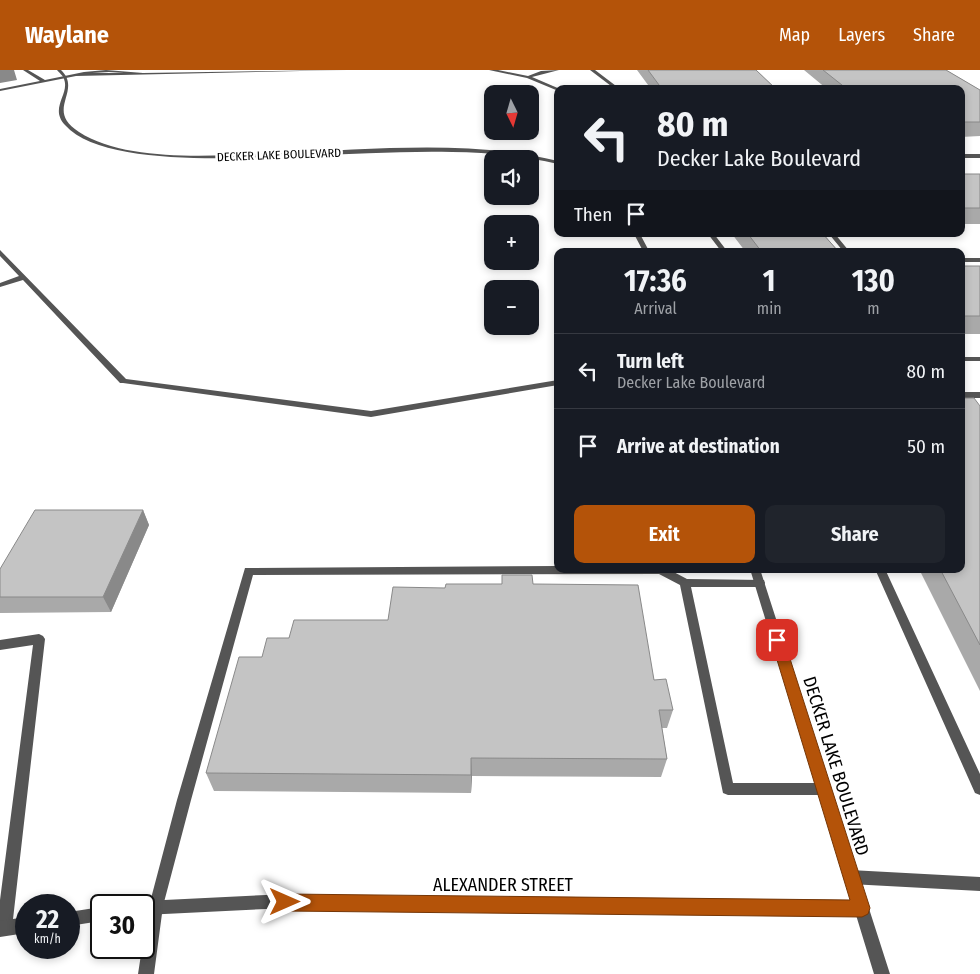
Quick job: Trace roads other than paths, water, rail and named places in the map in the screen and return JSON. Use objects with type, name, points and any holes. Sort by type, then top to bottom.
[{"type":"street","points":[[24,70],[44,81]]},
{"type":"street","points":[[59,70],[66,77]]},
{"type":"street","points":[[0,90],[84,72],[109,70],[133,71],[144,74],[345,70]]},
{"type":"street","points":[[491,70],[528,77],[554,87]]},
{"type":"street","points":[[528,77],[540,71],[557,70]]},
{"type":"street","points":[[592,70],[613,85]]},
{"type":"street","name":"DECKER LAKE BOULEVARD","points":[[66,77],[68,85],[59,109],[61,117],[67,126],[88,138],[128,150],[170,155],[213,157],[483,150],[524,155],[554,163]]},
{"type":"street","points":[[965,156],[980,156]]},
{"type":"street","points":[[713,237],[722,248]]},
{"type":"street","points":[[834,237],[844,248]]},
{"type":"street","points":[[0,252],[123,382],[371,414],[554,383]]},
{"type":"street","points":[[965,260],[980,260]]},
{"type":"street","points":[[0,284],[24,277]]},
{"type":"street","points":[[965,358],[980,359]]},
{"type":"street","points":[[965,395],[980,395]]},
{"type":"street","points":[[154,894],[184,800],[249,571],[554,570]]},
{"type":"street","points":[[667,573],[685,583],[760,583]]},
{"type":"street","name":"DECKER LAKE BOULEVARD","points":[[757,573],[882,974]]},
{"type":"street","points":[[882,573],[980,789]]},
{"type":"street","points":[[685,583],[728,789],[824,789]]},
{"type":"street","points":[[0,645],[39,639],[2,928],[15,926]]},
{"type":"street","points":[[850,876],[980,884]]},
{"type":"street","name":"ALEXANDER STREET","points":[[155,907],[266,902],[862,908]]},
{"type":"street","points":[[146,974],[147,959]]}]
